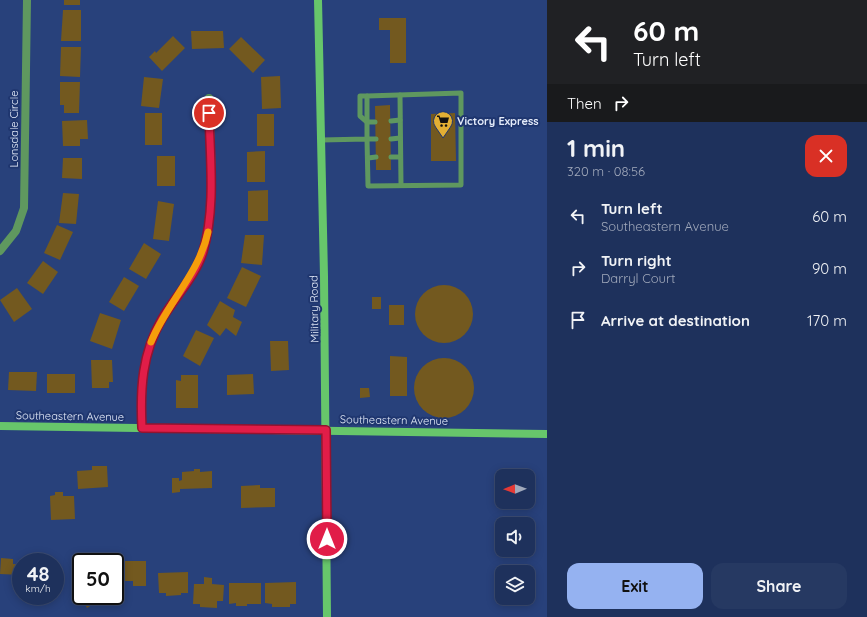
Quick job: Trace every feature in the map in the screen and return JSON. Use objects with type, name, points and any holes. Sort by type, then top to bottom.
[{"type":"main road","name":"Military Road","points":[[318,0],[326,430],[327,617]]},
{"type":"main road","name":"Southeastern Avenue","points":[[0,426],[547,434]]},
{"type":"street","name":"Lonsdale Circle","points":[[0,251],[16,231],[24,208],[27,0]]},
{"type":"street","points":[[142,428],[141,387],[144,364],[148,349],[162,320],[194,271],[202,253],[207,234],[211,214],[209,98]]},
{"type":"lane","points":[[461,93],[461,185],[368,186],[367,96],[400,95],[461,93]]},
{"type":"lane","points":[[400,95],[401,186]]},
{"type":"lane","points":[[390,121],[400,120]]},
{"type":"lane","points":[[367,122],[375,122]]},
{"type":"lane","points":[[391,138],[400,138]]},
{"type":"lane","points":[[321,140],[376,139]]},
{"type":"lane","points":[[368,158],[376,157]]},
{"type":"lane","points":[[391,157],[400,157]]},
{"type":"building","points":[[64,0],[80,0],[80,5],[64,5]]},
{"type":"building","points":[[63,10],[81,10],[81,41],[61,41]]},
{"type":"building","points":[[379,18],[406,18],[406,63],[390,63],[390,30],[379,30]]},
{"type":"building","points":[[191,31],[223,31],[224,48],[192,49]]},
{"type":"building","points":[[173,36],[185,48],[162,71],[149,57],[155,51],[156,53]]},
{"type":"building","points":[[241,37],[265,60],[253,73],[229,49]]},
{"type":"building","points":[[61,47],[81,47],[80,77],[60,76]]},
{"type":"building","points":[[280,76],[281,108],[262,109],[261,77]]},
{"type":"building","points":[[144,77],[163,79],[159,108],[141,106]]},
{"type":"building","points":[[60,82],[80,82],[79,113],[64,113],[64,105],[60,105]]},
{"type":"building","points":[[390,105],[391,170],[376,170],[375,106]]},
{"type":"building","points":[[145,113],[162,113],[162,145],[145,145]]},
{"type":"building","name":"Victory Express","points":[[455,113],[456,161],[431,161],[431,114]]},
{"type":"building","points":[[257,114],[274,114],[274,146],[257,146]]},
{"type":"building","points":[[87,120],[88,139],[80,139],[80,146],[63,146],[62,121]]},
{"type":"building","points":[[265,151],[265,182],[247,182],[247,152]]},
{"type":"building","points":[[157,156],[175,156],[175,186],[157,186]]},
{"type":"building","points":[[63,158],[82,158],[82,179],[62,178]]},
{"type":"building","points":[[268,190],[268,221],[248,221],[248,191]]},
{"type":"building","points":[[63,193],[79,194],[76,224],[59,223]]},
{"type":"building","points":[[158,201],[174,204],[169,241],[153,239]]},
{"type":"building","points":[[57,225],[73,232],[60,260],[44,253]]},
{"type":"building","points":[[245,235],[264,235],[262,265],[241,263]]},
{"type":"building","points":[[144,243],[161,254],[146,279],[129,269]]},
{"type":"building","points":[[43,261],[58,272],[43,294],[27,283]]},
{"type":"building","points":[[242,267],[261,276],[246,307],[227,298]]},
{"type":"building","points":[[124,277],[139,286],[124,311],[109,302]]},
{"type":"building","points":[[438,285],[450,285],[465,293],[473,308],[473,320],[465,335],[450,343],[438,343],[423,335],[415,320],[415,308],[423,293]]},
{"type":"building","points":[[17,288],[32,309],[14,322],[0,300]]},
{"type":"building","points":[[372,297],[381,297],[381,309],[372,309]]},
{"type":"building","points":[[220,301],[235,310],[233,317],[242,322],[236,336],[226,328],[220,336],[207,325]]},
{"type":"building","points":[[389,305],[404,305],[404,325],[389,325]]},
{"type":"building","points":[[100,313],[121,320],[112,349],[90,341]]},
{"type":"building","points":[[196,330],[214,338],[200,366],[183,356]]},
{"type":"building","points":[[270,341],[288,341],[289,370],[271,371]]},
{"type":"building","points":[[390,356],[407,357],[407,396],[390,396]]},
{"type":"building","points":[[444,358],[461,363],[469,371],[474,388],[469,405],[461,413],[444,418],[427,413],[419,405],[414,388],[419,371],[427,363]]},
{"type":"building","points":[[91,360],[112,360],[113,382],[109,382],[109,388],[92,388]]},
{"type":"building","points":[[9,372],[37,372],[36,391],[8,390]]},
{"type":"building","points":[[47,374],[75,374],[75,393],[47,393]]},
{"type":"building","points":[[253,374],[254,394],[227,395],[227,375]]},
{"type":"building","points":[[181,375],[198,375],[198,408],[176,408],[176,380],[181,381]]},
{"type":"building","points":[[360,388],[369,388],[370,397],[360,398]]},
{"type":"building","points":[[92,466],[107,466],[108,487],[78,489],[77,471],[92,470]]},
{"type":"building","points":[[194,469],[200,469],[200,472],[212,471],[212,488],[180,489],[180,492],[172,493],[172,478],[179,478],[179,481],[182,480],[182,472],[194,471]]},
{"type":"building","points":[[260,485],[260,488],[275,488],[275,507],[241,508],[241,486]]},
{"type":"building","points":[[55,492],[63,492],[63,496],[74,496],[75,519],[51,520],[50,496],[55,495]]},
{"type":"building","points":[[1,558],[12,559],[12,575],[0,574]]},
{"type":"building","points":[[124,561],[146,561],[146,586],[133,586],[133,581],[124,581]]},
{"type":"building","points":[[188,572],[188,593],[166,596],[166,593],[159,593],[158,573]]},
{"type":"building","points":[[204,577],[212,578],[212,584],[224,585],[223,601],[217,601],[217,608],[200,607],[200,604],[193,604],[194,584],[204,584]]},
{"type":"building","points":[[296,582],[296,604],[290,604],[290,607],[272,607],[272,604],[265,603],[265,583]]},
{"type":"building","points":[[229,583],[261,583],[261,604],[236,606],[236,603],[229,604]]},
{"type":"slow traffic","points":[[151,342],[162,320],[194,271],[202,253],[208,232]]},
{"type":"place","name":"Victory Express","points":[[443,138]]},
{"type":"route","points":[[209,113],[211,214],[207,234],[202,253],[194,271],[162,320],[148,349],[144,364],[141,387],[142,428],[326,430],[327,539]]}]
